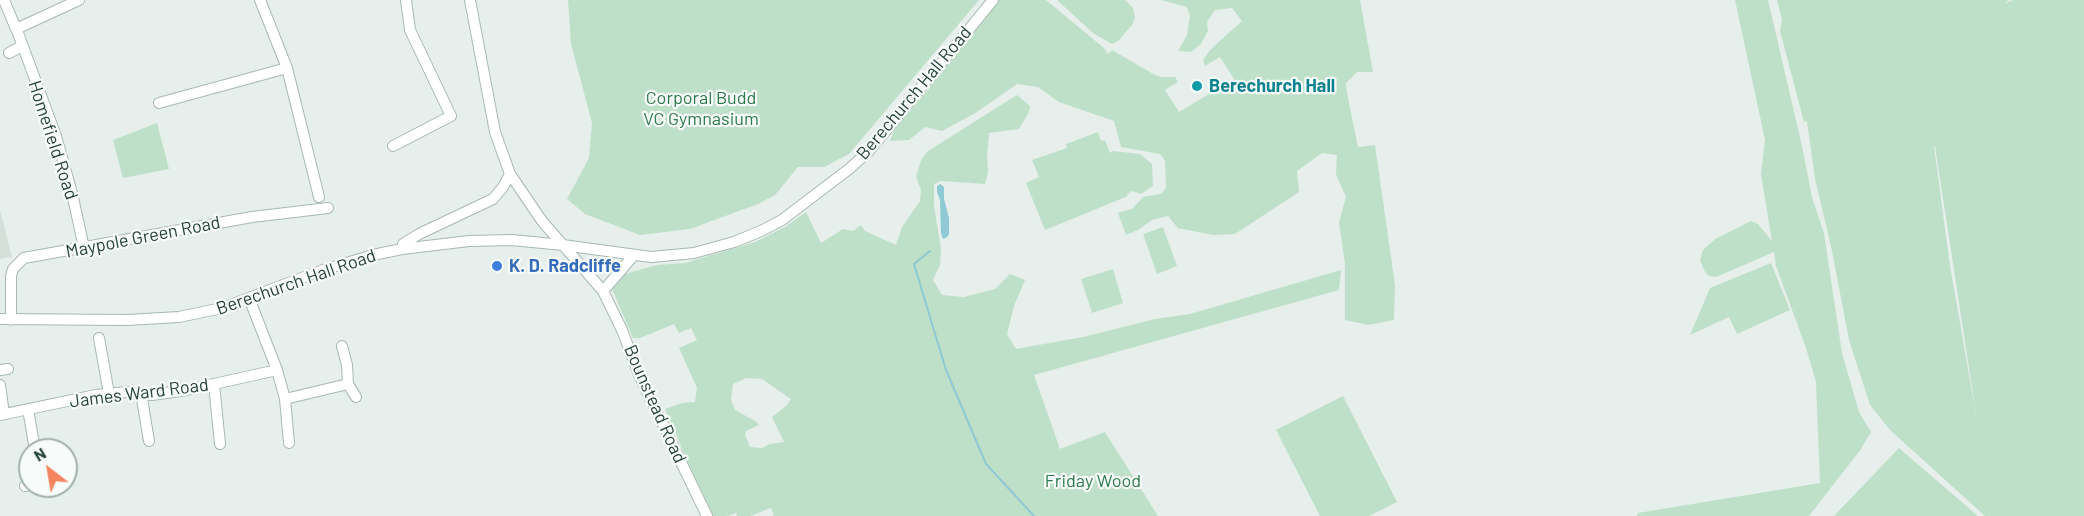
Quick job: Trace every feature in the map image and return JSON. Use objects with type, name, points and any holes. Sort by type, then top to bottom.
[{"type":"street","name":"Homefield Road","points":[[4,0],[56,136],[84,248]]},
{"type":"street","points":[[17,31],[79,0]]},
{"type":"street","points":[[260,0],[287,68],[319,197]]},
{"type":"street","points":[[393,146],[451,116],[410,30],[406,0]]},
{"type":"street","name":"Bounstead Road","points":[[470,0],[495,132],[510,174],[542,221],[603,291],[622,330],[639,375],[707,516]]},
{"type":"street","name":"Berechurch Hall Road","points":[[5,320],[161,319],[201,313],[373,255],[469,241],[512,240],[563,244],[651,257],[694,253],[734,242],[782,220],[869,151],[993,0]]},
{"type":"street","points":[[9,53],[22,46]]},
{"type":"street","points":[[159,103],[287,68]]},
{"type":"street","points":[[402,249],[404,244],[419,234],[493,199],[510,174]]},
{"type":"street","name":"Maypole Green Road","points":[[5,320],[11,276],[17,263],[24,258],[242,218],[327,208]]},
{"type":"street","points":[[537,242],[542,221]]},
{"type":"street","points":[[603,291],[634,255]]},
{"type":"street","points":[[249,298],[277,370],[285,399],[289,443]]},
{"type":"street","points":[[99,338],[109,394]]},
{"type":"street","points":[[342,346],[347,365],[348,384],[356,398]]},
{"type":"street","name":"James Ward Road","points":[[2,415],[109,394],[127,392],[152,395],[277,370]]},
{"type":"street","points":[[214,384],[220,444]]},
{"type":"street","points":[[285,399],[348,384]]},
{"type":"street","points":[[0,385],[2,415]]},
{"type":"street","points":[[141,393],[140,423],[149,441]]},
{"type":"street","points":[[28,409],[33,438]]},
{"type":"shaded area","points":[[0,210],[12,257],[0,259]]},
{"type":"green space","name":"Corporal Budd VC Gymnasium","points":[[568,0],[979,0],[849,154],[824,167],[798,167],[775,195],[758,204],[690,229],[640,235],[585,214],[567,199],[589,158],[592,123],[571,44]]},
{"type":"green space","points":[[999,0],[1046,0],[1104,48],[1108,54],[1112,50],[1155,75],[1175,77],[1178,82],[1165,90],[1179,112],[1234,79],[1220,57],[1205,66],[1203,60],[1211,49],[1242,21],[1232,8],[1215,10],[1207,22],[1208,31],[1201,44],[1191,52],[1178,51],[1187,35],[1190,16],[1187,7],[1161,0],[1360,0],[1373,72],[1357,72],[1346,83],[1347,93],[1358,147],[1375,145],[1395,285],[1394,320],[1368,325],[1345,320],[1345,264],[1339,222],[1346,197],[1336,175],[1337,155],[1322,153],[1297,171],[1299,192],[1235,234],[1213,235],[1178,228],[1168,216],[1152,220],[1126,235],[1118,213],[1132,209],[1143,197],[1161,194],[1166,188],[1165,161],[1160,154],[1121,147],[1114,121],[1059,102],[1038,87],[1017,84],[974,114],[942,131],[925,127],[909,140],[890,141],[895,127],[928,90],[948,59]]},
{"type":"green space","points":[[1057,0],[1125,0],[1133,8],[1135,18],[1118,41],[1112,44],[1093,33]]},
{"type":"green space","points":[[1735,0],[1768,0],[1812,197],[1824,233],[1842,353],[1859,412],[1871,432],[1861,449],[1809,516],[1637,516],[1638,513],[1820,483],[1816,382],[1776,266],[1774,252],[1716,277],[1709,276],[1705,272],[1700,260],[1703,250],[1715,239],[1751,221],[1758,224],[1772,241],[1761,174],[1765,140]]},
{"type":"green space","points":[[1777,0],[2009,0],[2004,4],[2013,0],[2084,0],[2084,516],[1985,516],[1890,430],[1870,405],[1849,340],[1815,179],[1807,121],[1804,122],[1780,31],[1782,20]],"holes":[[[1935,146],[1977,420],[1950,266]]]},
{"type":"green space","name":"Friday Wood","points":[[1017,95],[1030,106],[1019,129],[989,133],[988,172],[985,184],[941,181],[934,184],[934,206],[941,249],[940,265],[933,280],[942,295],[964,297],[995,289],[1010,274],[1025,280],[1014,306],[1007,334],[1016,349],[1083,337],[1155,319],[1190,314],[1341,270],[1339,290],[1034,375],[1060,449],[1105,432],[1158,516],[774,516],[771,508],[750,516],[737,516],[736,513],[727,516],[711,516],[665,409],[682,403],[695,402],[697,388],[679,348],[697,340],[691,328],[679,333],[674,324],[640,338],[633,338],[612,289],[613,282],[617,277],[635,271],[657,265],[685,263],[755,242],[785,227],[806,212],[821,243],[843,229],[853,231],[861,225],[865,231],[896,245],[902,227],[920,201],[921,190],[916,177],[921,160],[928,151]],"holes":[[[746,378],[762,379],[791,399],[772,417],[784,442],[762,448],[750,447],[745,435],[746,431],[759,425],[735,410],[731,400],[733,384]]]},
{"type":"green space","points":[[157,123],[169,169],[123,178],[113,140]]},
{"type":"green space","points":[[1098,132],[1101,141],[1105,140],[1110,153],[1113,151],[1140,154],[1152,164],[1153,186],[1141,194],[1132,191],[1127,194],[1128,196],[1045,230],[1026,183],[1039,177],[1032,160],[1067,148],[1066,144]]},
{"type":"green space","points":[[1163,227],[1177,266],[1157,274],[1143,234]]},
{"type":"green space","points":[[1771,263],[1790,310],[1737,334],[1729,317],[1690,335],[1710,288]]},
{"type":"green space","points":[[1113,269],[1123,303],[1092,313],[1081,279]]},
{"type":"green space","points":[[1343,396],[1397,502],[1369,516],[1320,516],[1276,430]]},
{"type":"green space","points":[[1899,448],[1907,455],[1978,516],[1834,516]]},
{"type":"water","points":[[940,184],[944,187],[944,199],[949,218],[949,234],[943,239],[940,200],[937,192],[937,186]]},
{"type":"waterway","points":[[930,251],[914,264],[946,370],[986,464],[1034,516]]},
{"type":"place","name":"Berechurch Hall","points":[[1197,86]]},
{"type":"place","name":"K. D. Radcliffe","points":[[497,266]]}]
